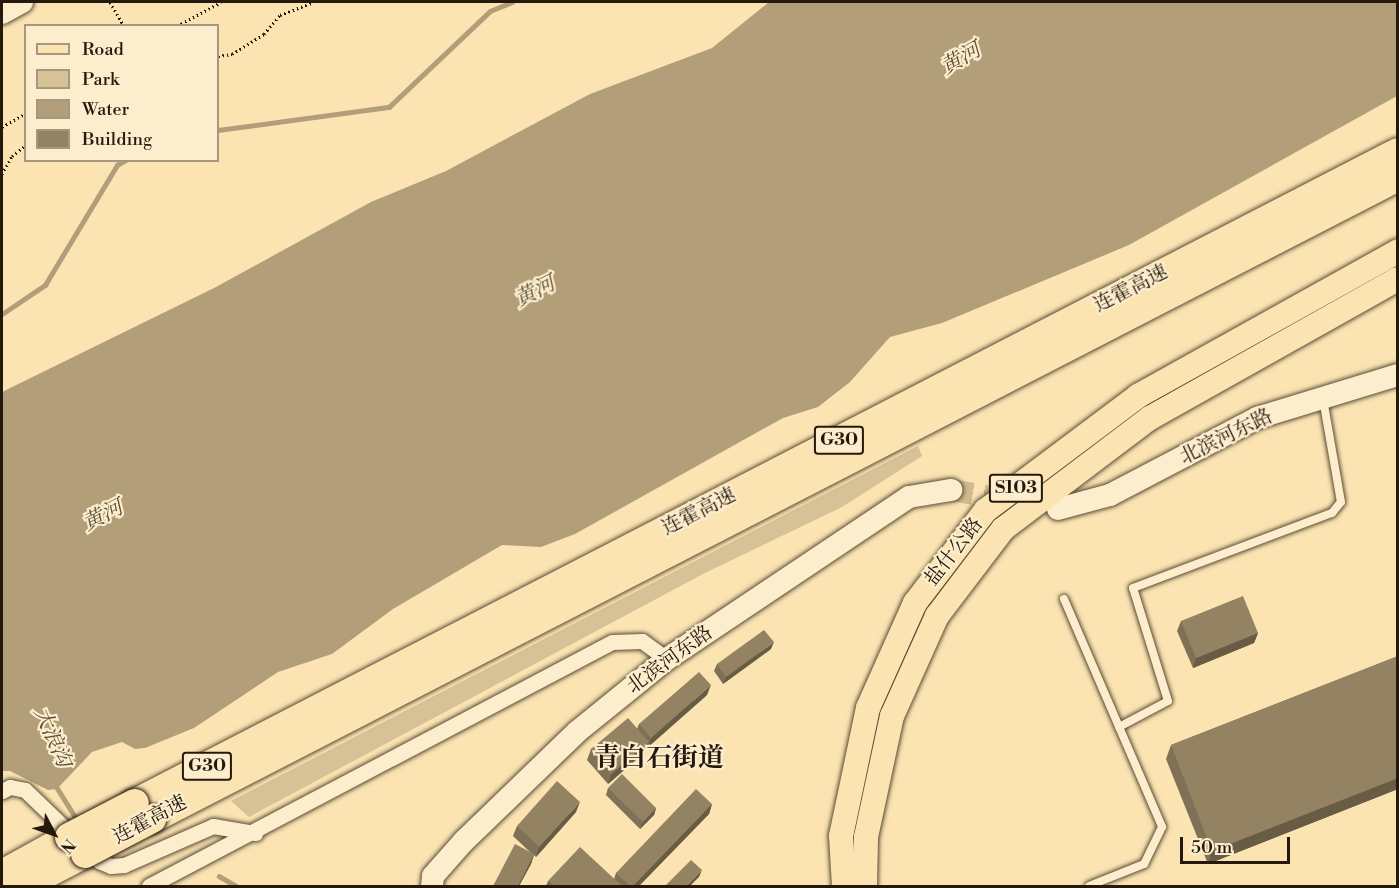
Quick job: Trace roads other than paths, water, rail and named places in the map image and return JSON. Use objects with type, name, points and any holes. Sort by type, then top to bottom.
[{"type":"highway","name":"连霍高速","points":[[2,874],[77,846],[1398,152]]},
{"type":"highway","name":"连霍高速","points":[[143,811],[1398,177]]},
{"type":"highway","name":"连霍高速","points":[[23,886],[77,846]]},
{"type":"main road","name":"盐什公路","points":[[844,886],[841,836],[868,708],[915,603],[986,511],[1137,396],[1398,251]]},
{"type":"main road","name":"盐什公路","points":[[865,886],[867,837],[892,716],[937,616],[1003,529],[1150,418],[1398,279]]},
{"type":"street","points":[[2,13],[22,2]]},
{"type":"street","name":"北滨河东路","points":[[1058,509],[1110,495],[1257,418],[1398,375]]},
{"type":"street","name":"北滨河东路","points":[[432,886],[433,876],[464,841],[578,731],[667,659],[909,497],[951,490]]},
{"type":"street","points":[[149,886],[237,843],[612,642],[642,641],[667,659]]},
{"type":"street","points":[[2,791],[10,787],[25,790],[99,861],[111,866],[124,865],[213,826],[255,833]]},
{"type":"lane","points":[[1119,727],[1168,701],[1133,588],[1332,513],[1341,502],[1323,398]]},
{"type":"lane","points":[[1064,599],[1162,827],[1144,864],[1089,886]]},
{"type":"water","name":"黄河","points":[[769,2],[1397,2],[1397,96],[1129,245],[942,323],[890,337],[850,382],[818,407],[783,418],[575,534],[541,547],[502,545],[393,609],[332,654],[278,672],[194,728],[145,748],[135,749],[122,742],[92,752],[57,789],[48,790],[10,771],[2,771],[2,392],[216,287],[371,202],[446,171],[590,94],[712,48]]},
{"type":"waterway","points":[[219,130],[389,107],[490,11],[512,2]]},
{"type":"waterway","points":[[2,314],[45,285],[117,165],[122,162]]},
{"type":"waterway","name":"大浪沟","points":[[56,786],[77,819]]},
{"type":"waterway","name":"大浪沟","points":[[219,876],[236,886]]},
{"type":"tunnel","points":[[951,490],[1015,501]]},
{"type":"district","name":"青白石街道","points":[[659,759]]}]
